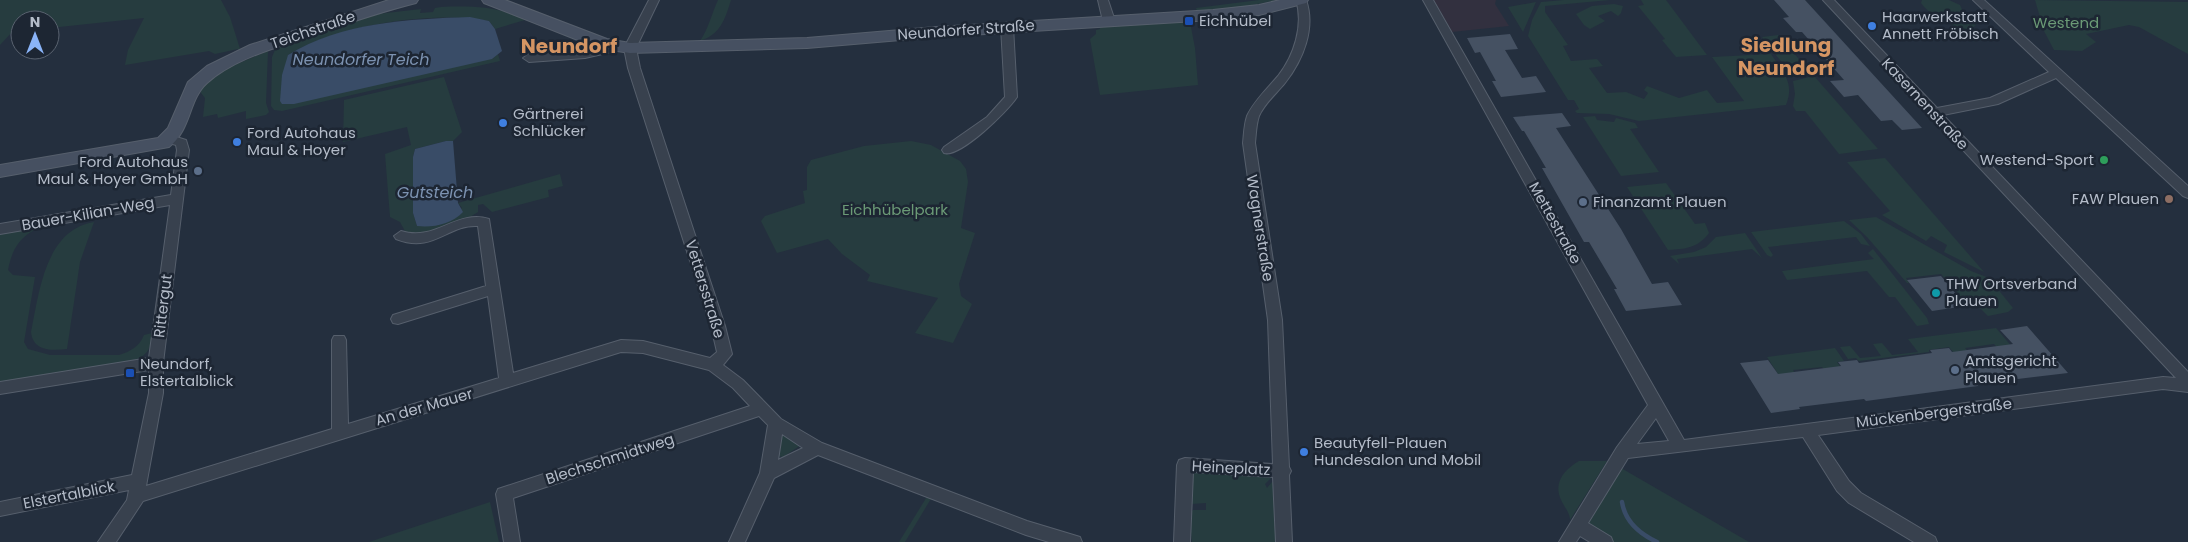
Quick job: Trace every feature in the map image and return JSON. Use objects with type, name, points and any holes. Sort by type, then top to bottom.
[{"type":"street","name":"Teichstraße","points":[[170,139],[194,86],[202,78],[227,62],[312,30],[410,0]]},
{"type":"street","points":[[490,0],[604,44],[623,48]]},
{"type":"street","points":[[530,58],[585,54],[623,48],[654,0]]},
{"type":"street","points":[[1103,0],[1109,21]]},
{"type":"street","name":"Neundorfer Straße","points":[[623,48],[807,43],[1006,27],[1245,12],[1301,0]]},
{"type":"street","name":"Wagnerstraße","points":[[1283,471],[1275,320],[1249,143],[1254,116],[1261,103],[1286,72],[1298,47],[1304,22],[1304,6],[1301,0]]},
{"type":"street","name":"Mettestraße","points":[[1428,0],[1680,446]]},
{"type":"street","name":"Kasernenstraße","points":[[1828,0],[2188,384]]},
{"type":"street","points":[[1978,0],[2188,194]]},
{"type":"street","points":[[948,150],[985,124],[1007,105],[1011,97],[1006,27]]},
{"type":"street","name":"Vettersstraße","points":[[623,48],[634,68],[718,326],[725,354],[714,365]]},
{"type":"street","points":[[1933,112],[1958,110],[1992,102],[2039,78],[2056,74]]},
{"type":"street","points":[[0,171],[155,146],[170,139]]},
{"type":"street","name":"Rittergut","points":[[106,542],[128,514],[137,489],[156,393],[156,363],[183,150],[182,143],[170,139]]},
{"type":"street","name":"Bauer-Kilian-Weg","points":[[0,229],[176,199]]},
{"type":"street","points":[[401,236],[413,240],[472,222],[484,222],[507,383]]},
{"type":"street","points":[[398,319],[494,289]]},
{"type":"street","points":[[339,340],[340,432]]},
{"type":"street","name":"An der Mauer","points":[[137,489],[507,383],[621,346],[643,347],[714,365]]},
{"type":"street","points":[[0,388],[156,363]]},
{"type":"street","points":[[714,365],[738,384],[776,423],[817,448],[1026,528],[1074,542]]},
{"type":"street","name":"Mückenbergerstraße","points":[[1623,452],[2163,383],[2188,384]]},
{"type":"street","points":[[1567,542],[1623,452],[1657,405]]},
{"type":"street","name":"Blechschmidtweg","points":[[512,542],[504,494],[763,408]]},
{"type":"street","points":[[737,542],[768,473],[776,423]]},
{"type":"street","points":[[1806,429],[1843,486],[1855,498],[1929,542]]},
{"type":"street","points":[[768,473],[817,448]]},
{"type":"street","name":"Heineplatz","points":[[1182,542],[1185,465],[1283,471],[1284,542]]},
{"type":"street","name":"Elstertalblick","points":[[0,509],[137,489]]},
{"type":"street","points":[[1578,526],[1605,542]]},
{"type":"shaded area","points":[[1434,0],[1496,0],[1495,4],[1509,26],[1452,32]]},
{"type":"green space","points":[[0,0],[221,0],[230,17],[241,52],[238,49],[215,54],[209,51],[125,65],[128,50],[144,18],[60,27],[60,10],[10,10],[10,34],[0,45]]},
{"type":"green space","points":[[718,0],[731,0],[724,19],[713,34],[700,41],[708,27]]},
{"type":"green space","points":[[1259,0],[1277,0],[1232,9],[1197,12],[1196,8]]},
{"type":"green space","points":[[1610,0],[1545,6],[1545,12],[1568,45],[1563,46],[1571,61],[1597,59],[1603,66],[1589,68],[1607,93],[1626,92],[1644,99],[1648,93],[1644,90],[1647,86],[1679,98],[1707,90],[1717,103],[1744,101],[1712,57],[1771,54],[1783,72],[1788,84],[1789,90],[1786,105],[1639,121],[1609,114],[1577,113],[1575,111],[1579,109],[1574,100],[1568,100],[1528,36],[1532,20],[1541,2]]},
{"type":"green space","points":[[1641,0],[1666,0],[1707,55],[1676,57],[1662,40],[1665,39],[1638,6],[1644,5]]},
{"type":"green space","points":[[1922,0],[1949,0],[1960,5],[1964,14],[1977,24],[1970,30],[1984,39],[1973,41],[1963,38],[1956,33],[1954,26],[1924,7],[1921,3]]},
{"type":"green space","name":"Westend","points":[[2035,0],[2188,2],[2188,54],[2139,27],[2129,25],[2086,34],[2096,42],[2082,51],[2054,50],[2044,31]]},
{"type":"green space","points":[[1536,2],[1523,32],[1508,7]]},
{"type":"green space","points":[[1614,4],[1623,6],[1621,13],[1618,16],[1611,11],[1598,16],[1605,21],[1590,29],[1584,25],[1576,14],[1592,6]]},
{"type":"green space","points":[[435,8],[495,9],[525,20],[495,29],[489,21],[466,18],[414,19],[358,28],[332,35],[308,44],[288,55],[492,59],[498,54],[500,61],[282,111],[274,110],[271,106],[272,57],[277,45],[312,32],[344,26],[369,15],[421,9],[420,13],[433,12]]},
{"type":"green space","points":[[1190,22],[1195,48],[1198,85],[1100,95],[1090,39],[1096,34],[1096,30],[1100,29],[1100,27]]},
{"type":"green space","points":[[1778,35],[1811,73],[1803,73],[1789,68],[1777,57],[1762,37]]},
{"type":"green space","points":[[268,51],[266,103],[269,112],[266,115],[246,119],[246,111],[218,118],[217,114],[203,117],[205,98],[201,93],[201,88],[227,68]]},
{"type":"green space","points":[[1814,76],[1878,149],[1839,154],[1805,111],[1796,111],[1793,106],[1795,94],[1793,81]]},
{"type":"green space","points":[[444,77],[462,132],[453,141],[415,149],[413,157],[413,213],[417,226],[462,208],[458,203],[560,174],[563,186],[548,190],[549,197],[492,212],[483,204],[478,205],[478,212],[453,225],[425,233],[406,233],[400,222],[390,217],[385,154],[411,145],[407,127],[343,142],[344,100]]},
{"type":"green space","points":[[1595,116],[1597,120],[1614,122],[1616,118],[1635,123],[1638,128],[1630,129],[1659,172],[1621,176],[1583,117]]},
{"type":"green space","name":"Eichhübelpark","points":[[911,141],[931,145],[960,161],[966,169],[968,182],[961,228],[975,233],[959,284],[961,296],[972,304],[953,343],[915,333],[938,298],[867,281],[870,275],[842,254],[828,239],[777,253],[761,221],[765,216],[805,203],[803,191],[807,190],[807,167],[811,160],[864,146]]},
{"type":"green space","points":[[1885,158],[1984,272],[1944,252],[1947,245],[1931,236],[1926,241],[1882,215],[1890,211],[1847,162]]},
{"type":"green space","points":[[1666,183],[1695,224],[1705,223],[1709,233],[1696,245],[1668,250],[1627,187]]},
{"type":"green space","points":[[1876,217],[1971,271],[1989,278],[2013,308],[2008,312],[1988,316],[1978,306],[1969,306],[1941,274],[1906,278],[1909,283],[1907,283],[1867,237],[1849,220]]},
{"type":"green space","points":[[1844,221],[1861,234],[1870,246],[1861,244],[1856,237],[1768,247],[1773,255],[1771,257],[1767,255],[1751,232]]},
{"type":"green space","points":[[94,222],[80,262],[67,349],[49,350],[35,343],[31,332],[37,299],[47,265],[65,237],[78,227]]},
{"type":"green space","points":[[49,224],[26,235],[21,240],[13,253],[8,270],[13,275],[35,277],[24,342],[28,349],[50,355],[119,355],[134,348],[140,343],[144,335],[152,333],[150,346],[143,356],[134,360],[0,382],[0,232]]},
{"type":"green space","points":[[1745,233],[1762,258],[1752,249],[1677,259],[1679,264],[1670,256],[1694,252],[1706,247],[1716,237]]},
{"type":"green space","points":[[1873,249],[1927,318],[1929,324],[1917,326],[1895,297],[1889,297],[1867,271],[1787,280],[1782,271],[1874,259],[1868,253]]},
{"type":"green space","points":[[1996,328],[2018,354],[2005,355],[1994,344],[1965,348],[1975,359],[1960,361],[1949,347],[1929,350],[1929,352],[1859,361],[1856,358],[1848,359],[1840,347],[1850,346],[1860,358],[1881,356],[1873,344],[1882,343],[1892,355],[1918,352],[1908,339]]},
{"type":"green space","points":[[1835,348],[1844,361],[1837,362],[1847,376],[1831,378],[1822,367],[1793,370],[1800,381],[1784,383],[1767,357]]},
{"type":"green space","points":[[785,433],[801,445],[783,457],[778,456],[781,434]]},
{"type":"green space","points":[[1579,461],[1607,461],[1570,520],[1558,489],[1564,473]]},
{"type":"green space","points":[[1621,468],[1749,542],[1614,542],[1587,525]]},
{"type":"green space","points":[[1193,471],[1273,476],[1265,484],[1267,488],[1272,482],[1276,482],[1274,509],[1276,542],[1192,542],[1189,513],[1193,510],[1206,510],[1206,503],[1191,504]]},
{"type":"green space","points":[[928,495],[932,497],[905,542],[899,542]]},
{"type":"green space","points":[[490,502],[499,542],[369,542]]},
{"type":"water","name":"Neundorfer Teich","points":[[470,17],[489,21],[495,29],[502,51],[492,59],[294,104],[282,104],[280,101],[282,75],[288,55],[309,44],[330,35],[376,24]]},
{"type":"water","name":"Gutsteich","points":[[453,141],[458,203],[463,212],[453,220],[442,224],[417,226],[413,213],[413,157],[415,149]]},
{"type":"building","points":[[1774,0],[1805,0],[1922,128],[1902,130],[1892,120],[1881,121],[1858,95],[1844,97],[1830,81],[1844,80],[1802,32],[1796,32],[1783,18],[1789,17]]},
{"type":"building","points":[[1510,34],[1518,49],[1505,50],[1522,78],[1536,76],[1546,92],[1501,97],[1492,81],[1496,81],[1480,52],[1475,53],[1467,38]]},
{"type":"building","name":"Finanzamt Plauen","points":[[1562,113],[1571,126],[1556,128],[1621,229],[1652,284],[1668,282],[1682,305],[1626,311],[1614,289],[1617,289],[1589,242],[1584,242],[1542,168],[1546,168],[1524,131],[1522,131],[1513,117]]},
{"type":"building","name":"THW Ortsverband Plauen","points":[[1941,276],[1966,306],[1932,311],[1907,280]]},
{"type":"building","name":"Amtsgericht Plauen","points":[[2027,326],[2068,373],[1977,384],[1978,386],[1866,401],[1864,399],[1799,407],[1800,409],[1771,413],[1740,363],[1768,360],[1778,374],[1841,366],[1838,362],[1857,360],[1859,363],[1932,353],[1930,350],[1949,348],[1952,352],[2013,344],[2000,330]]},
{"type":"waterway","points":[[1622,502],[1626,516],[1634,526],[1657,542]]},
{"type":"place","name":"Eichhübel","points":[[1189,21]]},
{"type":"place","name":"Haarwerkstatt Annett Fröbisch","points":[[1872,26]]},
{"type":"place","name":"Gärtnerei Schlücker","points":[[503,123]]},
{"type":"place","name":"Ford Autohaus Maul & Hoyer","points":[[237,142]]},
{"type":"place","name":"Westend-Sport","points":[[2104,160]]},
{"type":"place","name":"Ford Autohaus Maul & Hoyer GmbH","points":[[198,171]]},
{"type":"place","name":"FAW Plauen","points":[[2169,199]]},
{"type":"place","name":"Finanzamt Plauen","points":[[1583,202]]},
{"type":"place","name":"THW Ortsverband Plauen","points":[[1936,293]]},
{"type":"place","name":"Amtsgericht Plauen","points":[[1955,370]]},
{"type":"place","name":"Neundorf, Elstertalblick","points":[[130,373]]},
{"type":"place","name":"Beautyfell-Plauen Hundesalon und Mobil","points":[[1304,452]]},
{"type":"district","name":"Neundorf","points":[[569,46]]},
{"type":"district","name":"Siedlung Neundorf","points":[[1786,56]]}]
